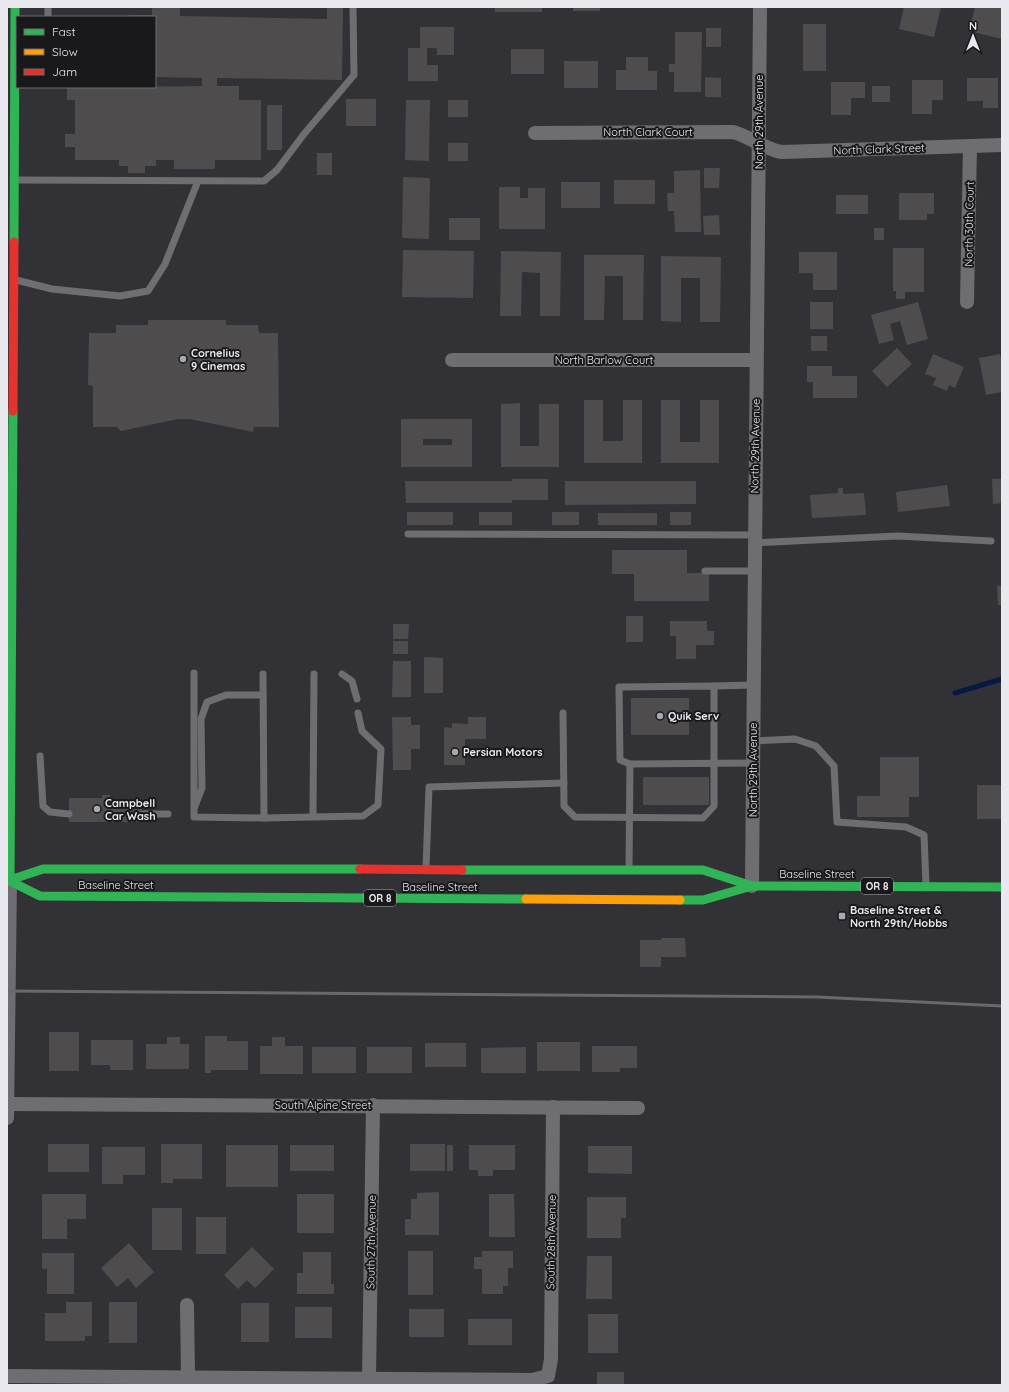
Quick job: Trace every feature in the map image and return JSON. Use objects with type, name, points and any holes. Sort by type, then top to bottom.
[{"type":"main road","points":[[8,881],[9,547],[13,280],[10,250],[14,180],[14,7]]},
{"type":"main road","name":"Baseline Street","points":[[8,881],[43,869],[629,869],[703,870],[752,886]]},
{"type":"main road","name":"Baseline Street","points":[[8,881],[40,896],[111,897],[704,900],[752,886],[1002,887]]},
{"type":"street","name":"North 29th Avenue","points":[[752,886],[760,7]]},
{"type":"street","name":"North Clark Court","points":[[535,133],[733,132],[745,136],[759,144]]},
{"type":"street","name":"North Clark Street","points":[[759,144],[770,150],[782,152],[1002,145]]},
{"type":"street","name":"North 30th Court","points":[[967,302],[970,146]]},
{"type":"street","name":"North Barlow Court","points":[[452,360],[756,360]]},
{"type":"street","points":[[7,1118],[8,881]]},
{"type":"street","name":"South Alpine Street","points":[[7,1104],[638,1108]]},
{"type":"street","name":"South 27th Avenue","points":[[369,1378],[373,1106]]},
{"type":"street","name":"South 28th Avenue","points":[[369,1378],[532,1380],[548,1376],[551,1360],[553,1107]]},
{"type":"street","points":[[188,1304],[188,1376]]},
{"type":"street","points":[[7,1376],[369,1378]]},
{"type":"lane","points":[[14,180],[264,181],[277,170],[304,134],[354,75],[353,7]]},
{"type":"lane","points":[[13,280],[52,289],[120,296],[148,291],[165,264],[198,181]]},
{"type":"lane","points":[[408,534],[754,539],[898,536],[991,541]]},
{"type":"lane","points":[[705,571],[754,571]]},
{"type":"lane","points":[[194,673],[194,817],[264,818],[363,816],[378,805],[381,749],[362,731],[358,713]]},
{"type":"lane","points":[[263,674],[264,818]]},
{"type":"lane","points":[[313,816],[314,674]]},
{"type":"lane","points":[[342,674],[352,681],[357,699]]},
{"type":"lane","points":[[753,685],[619,687],[620,760],[630,764],[753,763]]},
{"type":"lane","points":[[563,713],[564,806],[575,817],[702,818],[714,806],[714,686]]},
{"type":"lane","points":[[194,809],[202,788],[201,719],[207,702],[226,695],[263,696]]},
{"type":"lane","points":[[753,741],[795,739],[816,746],[834,766],[837,822],[906,827],[924,835],[926,886]]},
{"type":"lane","points":[[40,756],[43,806],[50,812],[69,814]]},
{"type":"lane","points":[[629,869],[630,764]]},
{"type":"lane","points":[[426,869],[429,786],[564,783]]},
{"type":"lane","points":[[142,814],[168,814]]},
{"type":"building","points":[[152,7],[180,7],[180,16],[327,19],[327,7],[343,7],[342,80],[217,78],[217,86],[239,86],[239,100],[261,100],[261,160],[215,160],[215,169],[174,169],[174,160],[156,160],[156,166],[145,166],[145,173],[128,173],[128,166],[119,166],[119,160],[75,160],[75,147],[65,147],[65,134],[75,134],[75,100],[67,100],[67,88],[156,88],[156,87],[202,86],[202,78],[156,77],[156,16],[129,16],[152,15]]},
{"type":"building","points":[[495,7],[542,7],[542,12],[495,12]]},
{"type":"building","points":[[573,7],[600,7],[600,11],[573,11]]},
{"type":"building","points":[[904,7],[941,7],[934,37],[899,29]]},
{"type":"building","points":[[975,7],[1002,7],[1002,39],[969,31]]},
{"type":"building","points":[[803,24],[826,24],[826,71],[803,71]]},
{"type":"building","points":[[420,27],[454,27],[454,55],[437,55],[437,48],[427,48],[427,65],[438,65],[438,81],[408,81],[408,48],[420,48]]},
{"type":"building","points":[[706,28],[721,28],[721,47],[706,47]]},
{"type":"building","points":[[675,32],[702,32],[701,92],[674,92],[674,72],[669,72],[669,64],[675,64]]},
{"type":"building","points":[[511,49],[544,49],[544,74],[511,74]]},
{"type":"building","points":[[626,57],[648,57],[648,71],[657,71],[657,90],[616,90],[616,70],[626,70]]},
{"type":"building","points":[[564,61],[598,61],[598,88],[564,88]]},
{"type":"building","points":[[705,77],[721,78],[721,97],[705,97]]},
{"type":"building","points":[[967,78],[998,78],[998,108],[983,108],[983,101],[967,101]]},
{"type":"building","points":[[912,80],[943,80],[943,100],[932,100],[932,114],[912,114]]},
{"type":"building","points":[[831,82],[865,82],[865,98],[851,98],[851,115],[831,115]]},
{"type":"building","points":[[872,86],[890,86],[890,102],[872,102]]},
{"type":"building","points":[[346,99],[376,99],[376,126],[346,126]]},
{"type":"building","points":[[406,100],[430,100],[429,161],[405,160]]},
{"type":"building","points":[[448,100],[468,100],[468,117],[448,117]]},
{"type":"building","points":[[267,105],[282,105],[282,150],[267,150]]},
{"type":"building","points":[[448,143],[468,143],[468,161],[448,161]]},
{"type":"building","points":[[317,153],[332,153],[332,175],[317,175]]},
{"type":"building","points":[[704,168],[720,168],[719,188],[704,188]]},
{"type":"building","points":[[700,170],[701,232],[675,232],[674,211],[668,211],[667,193],[674,193],[674,171]]},
{"type":"building","points":[[403,177],[430,178],[429,239],[402,238]]},
{"type":"building","points":[[614,180],[655,180],[655,204],[614,204]]},
{"type":"building","points":[[561,182],[600,182],[600,208],[561,208]]},
{"type":"building","points":[[499,187],[520,187],[520,198],[528,198],[528,188],[545,188],[545,229],[499,229]]},
{"type":"building","points":[[899,193],[934,193],[934,214],[927,214],[927,220],[899,220]]},
{"type":"building","points":[[836,195],[868,195],[868,214],[836,214]]},
{"type":"building","points":[[719,215],[720,235],[704,235],[703,216]]},
{"type":"building","points":[[449,218],[480,218],[480,240],[449,240]]},
{"type":"building","points":[[874,228],[884,228],[884,240],[874,240]]},
{"type":"building","points":[[893,248],[924,248],[924,292],[905,292],[905,299],[896,299],[896,291],[893,291]]},
{"type":"building","points":[[403,250],[474,251],[473,298],[402,297]]},
{"type":"building","points":[[501,251],[561,252],[560,316],[540,316],[540,273],[522,272],[521,316],[500,316]]},
{"type":"building","points":[[799,252],[837,252],[837,290],[813,290],[813,273],[799,273]]},
{"type":"building","points":[[584,255],[644,255],[643,320],[623,320],[623,276],[605,276],[604,320],[584,320]]},
{"type":"building","points":[[661,256],[721,257],[720,322],[700,322],[700,278],[681,278],[681,322],[661,321]]},
{"type":"building","points":[[810,302],[833,302],[833,329],[810,329]]},
{"type":"building","points":[[918,302],[928,339],[907,345],[900,321],[890,324],[894,340],[879,344],[871,315]]},
{"type":"building","name":"Cornelius 9 Cinemas","points":[[148,320],[226,320],[226,325],[258,325],[259,333],[278,333],[279,427],[254,427],[253,432],[190,419],[178,419],[121,431],[117,427],[93,427],[93,386],[88,385],[89,333],[116,333],[116,325],[148,325]]},
{"type":"building","points":[[811,336],[827,336],[827,351],[811,351]]},
{"type":"building","points":[[897,348],[912,364],[887,387],[872,371]]},
{"type":"building","points":[[933,354],[964,367],[955,388],[949,385],[947,391],[933,385],[936,378],[925,374]]},
{"type":"building","points":[[1000,354],[1002,362],[1002,392],[986,395],[979,358]]},
{"type":"building","points":[[807,366],[832,366],[832,376],[857,376],[857,398],[813,398],[813,382],[807,382]]},
{"type":"building","points":[[584,400],[603,400],[603,441],[623,441],[623,400],[642,400],[642,463],[584,463]]},
{"type":"building","points":[[661,400],[680,400],[680,442],[700,442],[700,400],[719,400],[719,463],[661,463]]},
{"type":"building","points":[[520,403],[520,446],[539,446],[539,404],[559,404],[559,467],[501,467],[501,404]]},
{"type":"building","points":[[401,419],[472,419],[472,467],[401,467]],"holes":[[[423,439],[452,439],[452,445],[423,445]]]},
{"type":"building","points":[[512,479],[548,479],[548,500],[512,500],[512,503],[406,503],[405,481],[512,481]]},
{"type":"building","points":[[992,479],[1002,479],[1002,503],[993,504]]},
{"type":"building","points":[[565,481],[696,481],[696,504],[565,505]]},
{"type":"building","points":[[947,485],[950,506],[898,512],[896,492]]},
{"type":"building","points":[[838,488],[843,488],[843,494],[864,493],[866,515],[812,518],[810,495],[838,493]]},
{"type":"building","points":[[407,512],[453,512],[453,525],[407,525]]},
{"type":"building","points":[[479,512],[512,512],[512,525],[479,525]]},
{"type":"building","points":[[552,512],[579,512],[579,525],[552,525]]},
{"type":"building","points":[[670,512],[691,512],[691,525],[670,525]]},
{"type":"building","points":[[598,513],[657,513],[657,525],[598,525]]},
{"type":"building","points":[[612,550],[687,550],[687,573],[709,573],[709,601],[634,601],[634,574],[612,574]]},
{"type":"building","points":[[1002,585],[1002,605],[998,605],[997,586]]},
{"type":"building","points":[[626,616],[643,616],[643,642],[626,642]]},
{"type":"building","points":[[670,621],[707,621],[707,631],[714,631],[714,645],[696,645],[696,659],[676,659],[676,636],[670,636]]},
{"type":"building","points":[[393,624],[409,624],[408,639],[393,639]]},
{"type":"building","points":[[393,641],[408,641],[408,654],[393,654]]},
{"type":"building","points":[[424,657],[443,658],[443,693],[424,693]]},
{"type":"building","points":[[393,661],[411,661],[411,697],[392,697]]},
{"type":"building","name":"Quik Serv","points":[[631,698],[689,698],[689,735],[631,735]]},
{"type":"building","points":[[392,717],[411,717],[411,725],[420,725],[420,749],[411,749],[411,770],[393,770]]},
{"type":"building","name":"Persian Motors","points":[[468,717],[486,717],[486,739],[465,739],[465,765],[444,765],[444,727],[452,728],[452,723],[468,724]]},
{"type":"building","points":[[880,757],[919,757],[919,797],[909,797],[909,817],[857,817],[857,796],[880,796]]},
{"type":"building","points":[[643,777],[709,777],[709,805],[643,805]]},
{"type":"building","points":[[977,785],[1001,785],[1001,819],[977,819]]},
{"type":"building","name":"Campbell Car Wash","points":[[102,795],[110,795],[110,809],[142,809],[142,822],[69,822],[69,798],[102,798]]},
{"type":"building","points":[[661,938],[685,938],[686,957],[661,957],[661,967],[640,967],[640,940],[661,940]]},
{"type":"building","points":[[49,1032],[79,1032],[79,1071],[49,1071]]},
{"type":"building","points":[[205,1036],[227,1036],[227,1041],[248,1041],[248,1070],[211,1070],[211,1073],[205,1073]]},
{"type":"building","points":[[167,1037],[180,1037],[180,1044],[189,1044],[189,1069],[146,1069],[146,1044],[167,1044]]},
{"type":"building","points":[[272,1037],[285,1037],[285,1046],[303,1046],[303,1074],[260,1074],[260,1046],[272,1046]]},
{"type":"building","points":[[91,1040],[133,1040],[133,1070],[110,1070],[110,1065],[91,1065]]},
{"type":"building","points":[[537,1042],[580,1042],[580,1071],[537,1071]]},
{"type":"building","points":[[425,1043],[466,1043],[466,1067],[425,1067]]},
{"type":"building","points":[[592,1046],[637,1046],[637,1068],[620,1068],[620,1072],[592,1072]]},
{"type":"building","points":[[312,1047],[356,1047],[356,1073],[312,1073]]},
{"type":"building","points":[[367,1047],[412,1047],[412,1073],[367,1073]]},
{"type":"building","points":[[526,1047],[526,1073],[481,1073],[481,1048]]},
{"type":"building","points":[[48,1144],[89,1144],[89,1172],[48,1172]]},
{"type":"building","points":[[161,1144],[202,1144],[202,1179],[173,1179],[173,1183],[161,1183]]},
{"type":"building","points":[[410,1144],[445,1144],[445,1171],[410,1171]]},
{"type":"building","points":[[226,1145],[278,1145],[278,1187],[226,1187]]},
{"type":"building","points":[[290,1145],[334,1145],[334,1171],[290,1171]]},
{"type":"building","points":[[447,1145],[453,1145],[453,1171],[447,1171]]},
{"type":"building","points":[[469,1145],[515,1145],[515,1170],[493,1170],[493,1176],[478,1176],[478,1170],[469,1170]]},
{"type":"building","points":[[588,1146],[632,1146],[632,1174],[588,1173]]},
{"type":"building","points":[[102,1147],[145,1147],[145,1175],[123,1175],[123,1184],[102,1184]]},
{"type":"building","points":[[439,1192],[439,1235],[405,1235],[405,1219],[411,1219],[411,1199],[417,1199],[417,1193]]},
{"type":"building","points":[[42,1194],[86,1194],[86,1219],[67,1219],[67,1239],[42,1239]]},
{"type":"building","points":[[297,1194],[334,1194],[334,1233],[297,1233]]},
{"type":"building","points":[[489,1194],[514,1194],[515,1237],[489,1237]]},
{"type":"building","points":[[587,1197],[626,1197],[626,1218],[621,1218],[621,1238],[587,1238]]},
{"type":"building","points":[[152,1208],[182,1208],[182,1250],[152,1250]]},
{"type":"building","points":[[196,1217],[226,1217],[226,1254],[196,1254]]},
{"type":"building","points":[[129,1243],[154,1272],[136,1288],[128,1278],[117,1287],[101,1268]]},
{"type":"building","points":[[252,1247],[274,1269],[255,1288],[247,1280],[238,1289],[224,1275]]},
{"type":"building","points":[[408,1251],[433,1251],[433,1295],[408,1295]]},
{"type":"building","points":[[482,1251],[513,1251],[513,1268],[508,1268],[508,1286],[503,1286],[503,1294],[482,1294],[482,1269],[474,1269],[474,1257],[482,1257]]},
{"type":"building","points":[[303,1252],[331,1252],[331,1284],[334,1284],[334,1294],[297,1294],[297,1273],[303,1273]]},
{"type":"building","points":[[42,1253],[74,1253],[74,1294],[47,1294],[47,1269],[42,1269]]},
{"type":"building","points":[[587,1256],[612,1256],[612,1299],[586,1299]]},
{"type":"building","points":[[66,1302],[92,1302],[92,1336],[85,1336],[85,1341],[45,1341],[45,1313],[66,1313]]},
{"type":"building","points":[[109,1302],[137,1302],[137,1343],[109,1343]]},
{"type":"building","points":[[241,1303],[269,1303],[269,1342],[241,1342]]},
{"type":"building","points":[[295,1307],[332,1307],[332,1338],[295,1338]]},
{"type":"building","points":[[409,1309],[444,1309],[444,1337],[409,1337]]},
{"type":"building","points":[[588,1314],[618,1314],[618,1353],[588,1353]]},
{"type":"building","points":[[468,1319],[512,1319],[512,1345],[468,1345]]},
{"type":"building","points":[[597,1372],[624,1372],[624,1385],[597,1385]]},
{"type":"waterway","points":[[955,693],[1002,679]]},
{"type":"railway","points":[[7,991],[817,997],[1002,1006]]},
{"type":"traffic: fast","points":[[14,242],[15,7]]},
{"type":"traffic: fast","points":[[10,881],[13,411]]},
{"type":"traffic: fast","points":[[7,881],[43,869],[360,869]]},
{"type":"traffic: fast","points":[[462,870],[703,870],[752,886]]},
{"type":"traffic: fast","points":[[10,881],[40,896],[526,899]]},
{"type":"traffic: fast","points":[[680,900],[703,900],[752,886],[1002,887]]},
{"type":"traffic: slow","points":[[526,899],[680,900]]},
{"type":"traffic: jam","points":[[13,411],[14,242]]},
{"type":"traffic: jam","points":[[360,869],[462,870]]},
{"type":"place","name":"Cornelius 9 Cinemas","points":[[183,359]]},
{"type":"place","name":"Quik Serv","points":[[660,716]]},
{"type":"place","name":"Persian Motors","points":[[455,752]]},
{"type":"place","name":"Campbell Car Wash","points":[[97,809]]},
{"type":"place","name":"Baseline Street & North 29th/Hobbs","points":[[842,916]]}]
